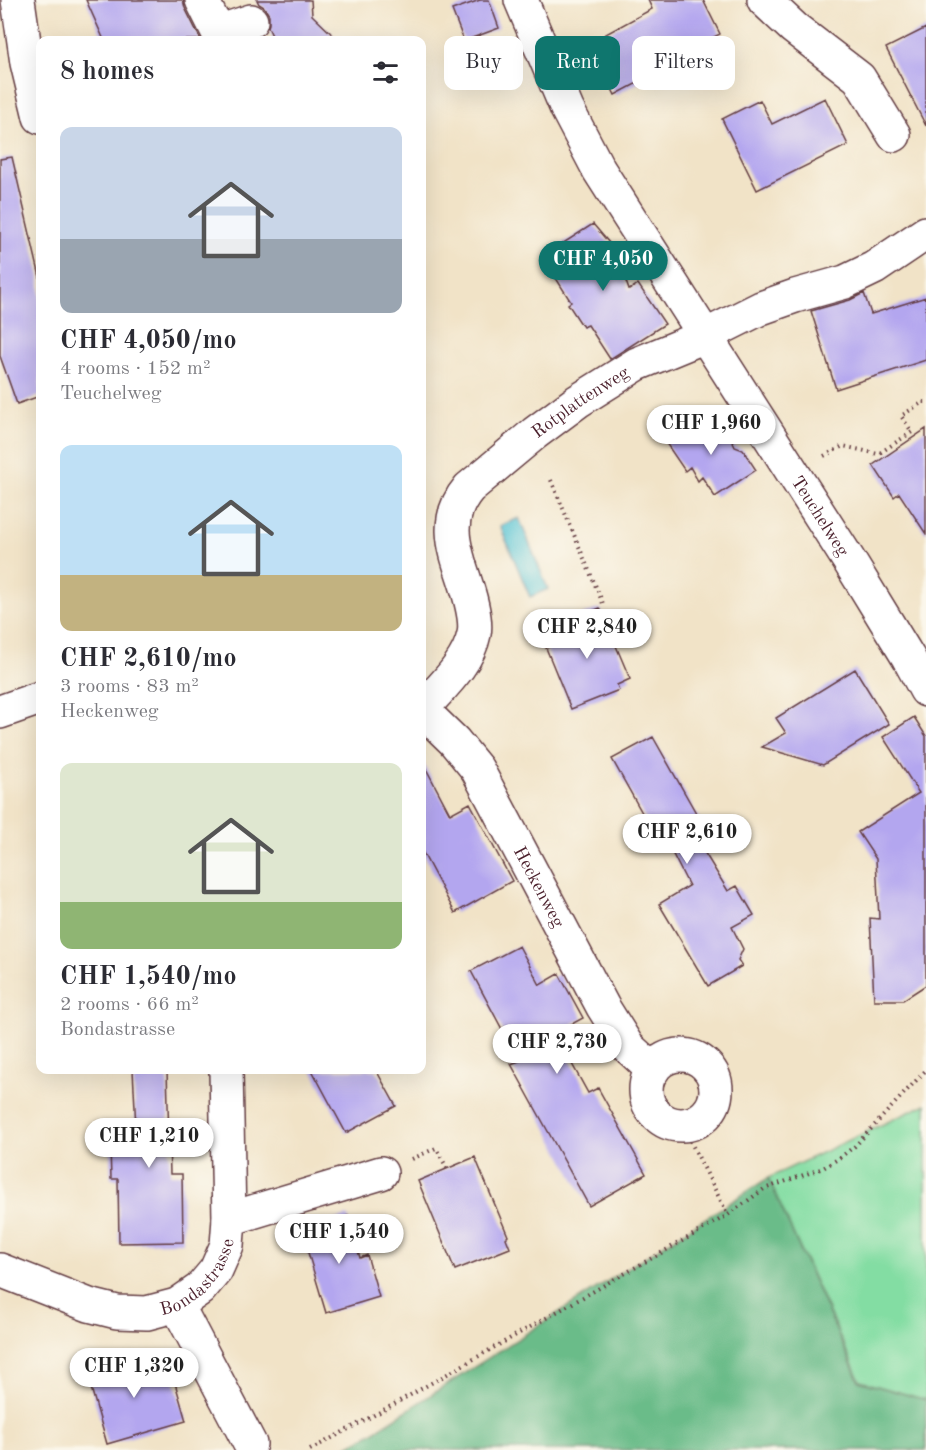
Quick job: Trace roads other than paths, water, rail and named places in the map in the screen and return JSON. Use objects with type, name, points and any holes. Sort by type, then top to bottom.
[{"type":"street","points":[[18,0],[27,63],[36,100]]},
{"type":"street","points":[[202,0],[218,32],[251,21]]},
{"type":"street","points":[[764,0],[794,28],[859,78],[894,135]]},
{"type":"street","name":"Teuchelweg","points":[[531,3],[567,109],[599,170],[848,559],[917,653],[926,690]]},
{"type":"street","name":"Rotplattenweg","points":[[426,705],[458,669],[469,650],[474,633],[475,618],[452,532],[456,508],[462,497],[482,477],[578,401],[638,364],[705,336],[761,308],[845,282],[874,268],[926,233]]},
{"type":"street","points":[[0,712],[36,699]]},
{"type":"street","name":"Heckenweg","points":[[426,713],[454,741],[477,769],[603,1006],[628,1047],[652,1070]]},
{"type":"street","points":[[687,1055],[699,1060],[709,1068],[715,1080],[717,1093],[713,1106],[706,1116],[694,1123],[682,1125],[669,1123],[658,1117],[646,1095],[647,1082],[652,1070],[662,1061],[674,1056],[687,1055]]},
{"type":"street","name":"Bondastrasse","points":[[0,1270],[89,1305],[117,1312],[147,1313],[177,1305],[200,1289],[216,1270],[227,1245],[229,1219],[226,1074]]},
{"type":"street","points":[[229,1219],[381,1173]]},
{"type":"street","points":[[177,1305],[250,1444]]},
{"type":"water","points":[[519,518],[548,589],[530,597],[500,526]]}]
